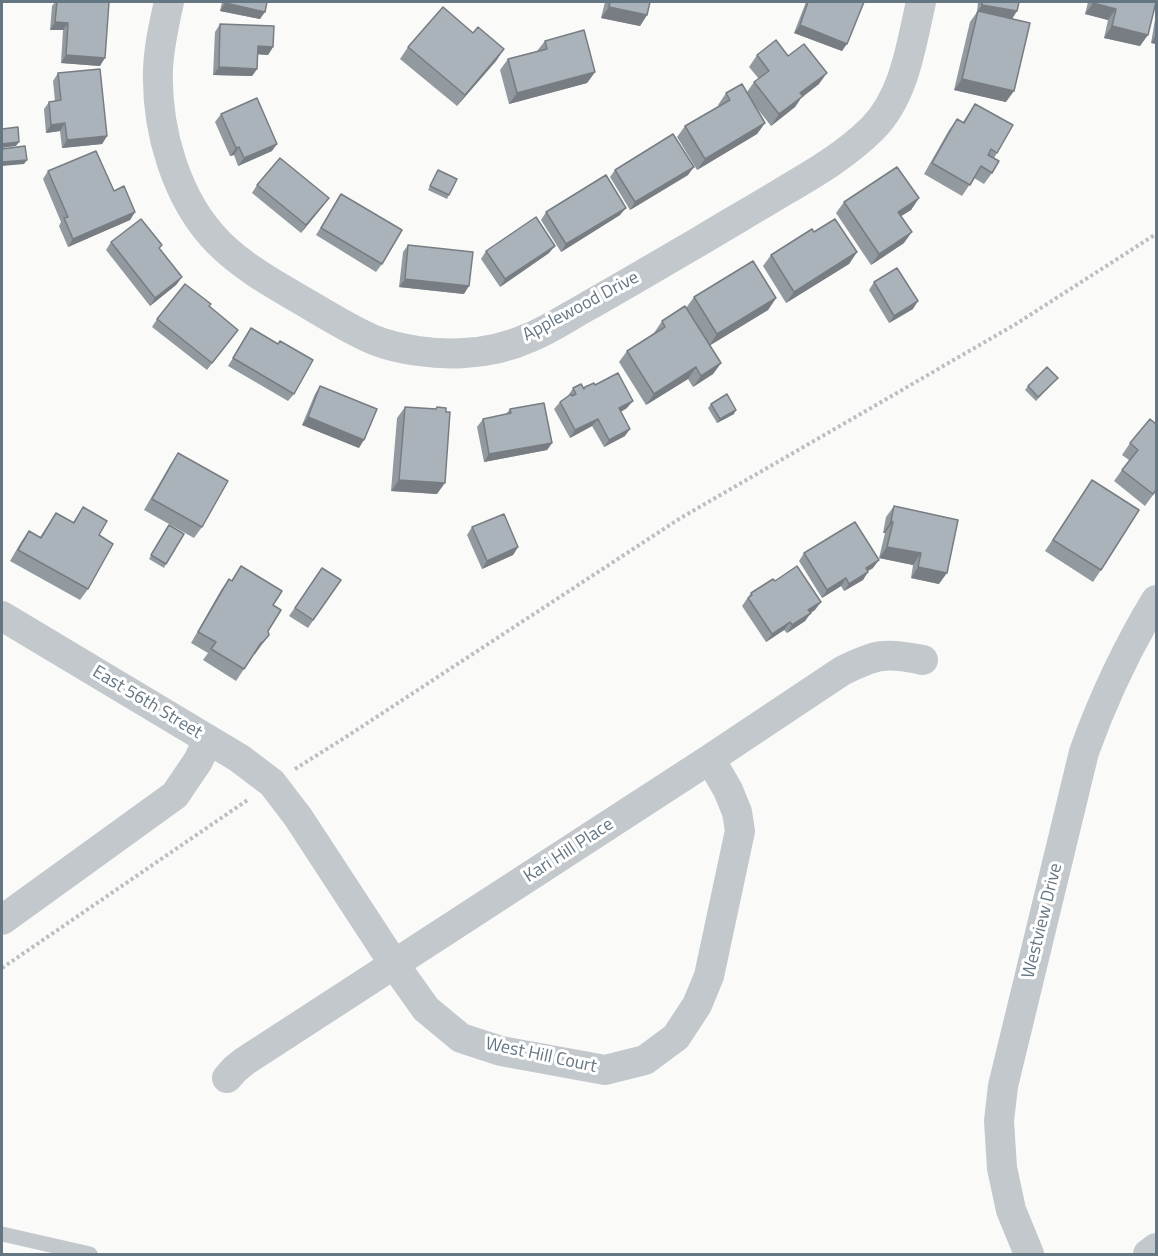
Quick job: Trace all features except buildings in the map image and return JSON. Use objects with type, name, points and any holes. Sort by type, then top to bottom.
[{"type":"street","name":"Applewood Drive","points":[[169,2],[159,48],[158,71],[158,95],[164,136],[178,181],[191,208],[218,242],[240,262],[266,280],[374,340],[420,350],[463,354],[497,348],[532,337],[610,294],[824,168],[873,128],[885,112],[903,76],[921,2]]},
{"type":"street","name":"Westview Drive","points":[[1029,1254],[1011,1210],[1002,1168],[999,1120],[1003,1086],[1084,752],[1118,668],[1156,600]]},
{"type":"street","name":"East 56th Street","points":[[2,615],[208,740],[198,761],[176,795],[2,920]]},
{"type":"street","name":"Kari Hill Place","points":[[227,1078],[245,1061],[842,671],[865,660],[883,655],[923,660]]},
{"type":"street","name":"West Hill Court","points":[[208,740],[239,758],[272,783],[426,1009],[461,1038],[501,1051],[605,1070],[645,1060],[676,1036],[697,1005],[709,976],[740,831],[737,812],[728,790],[710,759]]},
{"type":"street","points":[[1148,1254],[1156,1248]]},
{"type":"lane","points":[[2,1234],[90,1254]]},
{"type":"path","points":[[2,968],[272,783],[679,519],[1016,324],[1156,234]]}]
